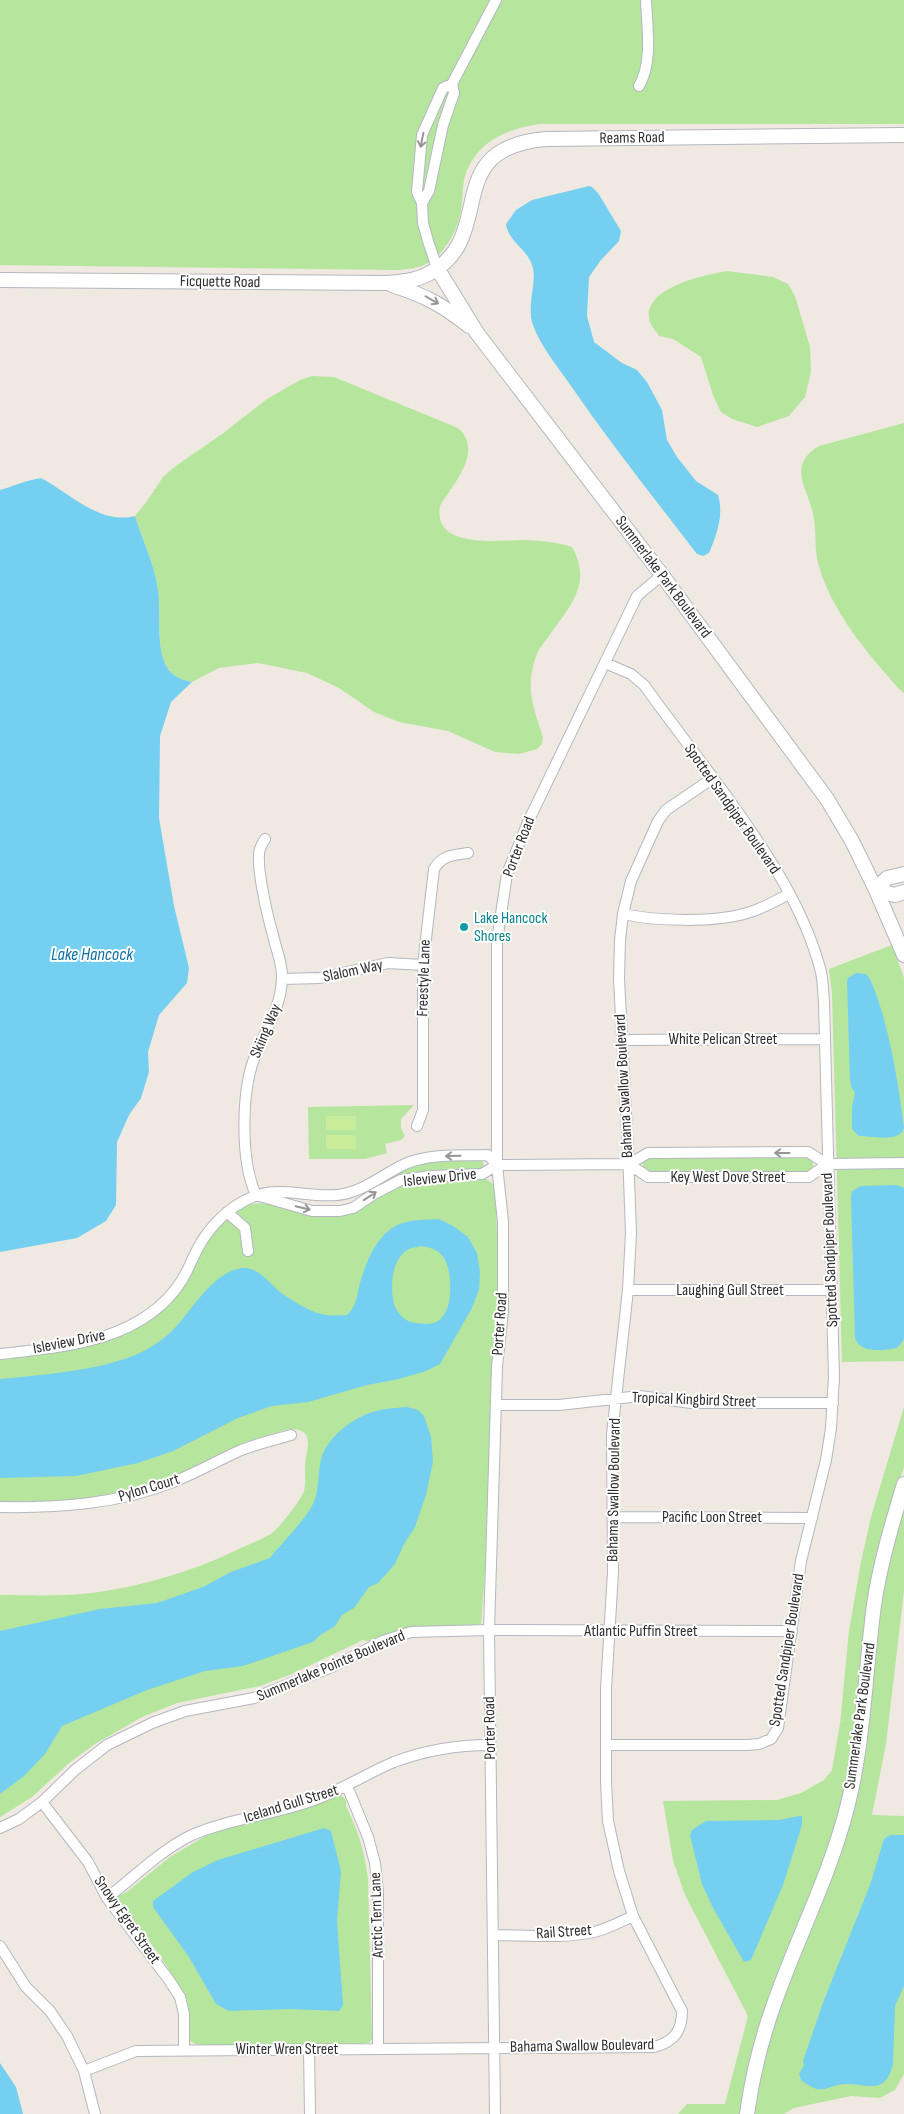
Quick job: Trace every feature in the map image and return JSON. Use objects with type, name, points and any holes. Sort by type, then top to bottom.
[{"type":"main road","name":"Reams Road","points":[[437,268],[453,252],[465,230],[475,188],[482,170],[499,152],[525,140],[546,138],[904,135]]},
{"type":"main road","name":"Ficquette Road","points":[[0,280],[386,283],[417,278],[437,268]]},
{"type":"main road","name":"Summerlake Park Boulevard","points":[[437,268],[477,332],[662,575],[827,799],[852,841],[876,890],[904,955]]},
{"type":"main road","points":[[386,283],[424,296],[445,308],[477,332]]},
{"type":"main road","points":[[904,874],[887,878],[876,890],[895,895],[904,892]]},
{"type":"main road","name":"Summerlake Park Boulevard","points":[[746,2114],[773,2008],[832,1858],[847,1807],[859,1747],[874,1604],[888,1538],[904,1484]]},
{"type":"street","name":"Summerlake Park Boulevard","points":[[437,268],[423,224],[422,203],[417,192],[418,161],[422,135],[443,88],[452,84],[496,0]]},
{"type":"street","points":[[639,86],[645,75],[647,61],[646,0]]},
{"type":"street","name":"Summerlake Park Boulevard","points":[[422,203],[429,192],[444,125],[454,93],[452,84]]},
{"type":"street","points":[[428,119],[444,125]]},
{"type":"street","name":"Porter Road","points":[[495,2114],[489,1630],[496,1406],[503,1311],[503,1222],[498,1165],[497,941],[507,874],[528,822],[637,596],[662,575]]},
{"type":"street","name":"Spotted Sandpiper Boulevard","points":[[605,663],[630,674],[644,685],[763,848],[789,894],[811,940],[821,974],[833,1402],[826,1460],[801,1561],[778,1728],[771,1739],[760,1744],[746,1745],[606,1745]]},
{"type":"street","name":"Bahama Swallow Boulevard","points":[[494,2047],[654,2047],[670,2041],[679,2032],[682,2022],[682,2011],[633,1916],[619,1870],[608,1821],[606,1745],[609,1631],[613,1572],[612,1434],[628,1290],[630,1233],[629,1164],[619,979],[623,914],[631,881],[658,821],[666,810],[713,778]]},
{"type":"street","name":"Skiing Way","points":[[256,1195],[247,1163],[245,1146],[246,1082],[256,1054],[275,1014],[282,979],[281,962],[265,901],[259,858],[259,850],[264,839]]},
{"type":"street","name":"Freestyle Lane","points":[[417,1126],[423,1110],[423,965],[434,870],[438,862],[443,858],[468,854]]},
{"type":"street","points":[[623,914],[655,918],[724,918],[762,908],[789,894]]},
{"type":"street","name":"Slalom Way","points":[[282,979],[320,978],[388,963],[423,965]]},
{"type":"street","name":"White Pelican Street","points":[[622,1040],[824,1039]]},
{"type":"street","name":"Key West Dove Street","points":[[498,1165],[629,1164],[648,1153],[799,1152],[808,1152],[827,1164],[904,1163]]},
{"type":"street","name":"Isleview Drive","points":[[0,1354],[92,1340],[108,1336],[143,1320],[183,1280],[201,1242],[211,1227],[227,1212],[256,1195],[284,1191],[337,1195],[385,1181],[432,1176],[482,1174],[498,1165],[488,1155],[443,1156],[407,1164],[385,1181],[353,1208],[340,1211],[312,1211],[256,1195]]},
{"type":"street","name":"Key West Dove Street","points":[[629,1164],[648,1177],[808,1177],[827,1164]]},
{"type":"street","points":[[227,1212],[240,1221],[245,1228],[248,1251]]},
{"type":"street","name":"Laughing Gull Street","points":[[628,1290],[831,1290]]},
{"type":"street","name":"Tropical Kingbird Street","points":[[496,1406],[559,1406],[616,1398],[655,1397],[671,1401],[691,1402],[833,1402]]},
{"type":"street","name":"Pylon Court","points":[[0,1507],[43,1508],[82,1505],[121,1498],[172,1482],[240,1450],[291,1435]]},
{"type":"street","name":"Pacific Loon Street","points":[[613,1517],[812,1518]]},
{"type":"street","name":"Atlantic Puffin Street","points":[[489,1630],[792,1631]]},
{"type":"street","name":"Summerlake Pointe Boulevard","points":[[0,1828],[19,1819],[42,1802],[75,1770],[107,1745],[152,1723],[185,1711],[254,1698],[332,1667],[383,1641],[411,1632],[489,1630]]},
{"type":"street","name":"Iceland Gull Street","points":[[107,1898],[161,1856],[191,1836],[225,1823],[308,1802],[347,1786],[393,1763],[423,1753],[457,1746],[490,1746]]},
{"type":"street","name":"Arctic Tern Lane","points":[[347,1786],[368,1837],[375,1863],[378,1892],[378,2048]]},
{"type":"street","name":"Snowy Egret Street","points":[[42,1802],[88,1862],[107,1898],[180,1997],[184,2014],[184,2050]]},
{"type":"street","name":"Rail Street","points":[[493,1935],[573,1935],[594,1932],[633,1916]]},
{"type":"street","points":[[0,1946],[26,1987],[50,2012],[67,2036],[84,2071],[95,2114]]},
{"type":"street","name":"Winter Wren Street","points":[[84,2071],[136,2051],[494,2047]]},
{"type":"street","points":[[310,2048],[310,2114]]},
{"type":"green space","points":[[0,0],[904,0],[904,124],[539,124],[515,129],[494,139],[477,154],[465,176],[462,206],[457,226],[449,242],[431,261],[411,269],[0,265]]},
{"type":"green space","points":[[727,271],[773,277],[788,284],[795,296],[810,347],[811,372],[805,397],[789,416],[757,427],[732,419],[721,412],[714,398],[701,357],[673,339],[659,336],[649,319],[650,308],[656,299],[666,291],[678,284]]},
{"type":"green space","points":[[312,376],[334,377],[458,428],[465,437],[468,447],[467,457],[459,477],[440,506],[440,520],[446,530],[470,540],[526,540],[572,547],[578,560],[580,572],[576,594],[571,605],[538,651],[531,678],[532,697],[543,737],[542,744],[537,749],[519,754],[495,752],[448,731],[399,722],[374,712],[339,688],[307,673],[258,663],[219,668],[192,682],[179,678],[169,670],[161,650],[159,600],[156,581],[135,516],[163,477],[173,468],[222,434],[267,399],[300,380]]},
{"type":"green space","points":[[904,423],[904,693],[855,636],[829,593],[818,563],[814,520],[801,469],[803,461],[819,446]]},
{"type":"green space","points":[[892,945],[904,978],[904,1361],[842,1362],[832,993],[829,969]]},
{"type":"green space","points":[[414,1105],[401,1119],[401,1128],[405,1136],[401,1140],[385,1144],[387,1153],[365,1159],[309,1159],[308,1107]]},
{"type":"green space","points":[[326,1116],[356,1116],[356,1130],[326,1130]]},
{"type":"green space","points":[[326,1135],[356,1135],[356,1149],[326,1149]]},
{"type":"green space","points":[[651,1157],[807,1157],[811,1160],[813,1166],[810,1172],[649,1175],[642,1169],[643,1162]]},
{"type":"green space","points":[[440,1160],[482,1160],[484,1167],[482,1169],[393,1180],[391,1177],[409,1167]]},
{"type":"green space","points":[[485,1178],[493,1184],[496,1198],[499,1318],[481,1624],[371,1642],[363,1640],[292,1674],[260,1686],[177,1703],[142,1717],[95,1744],[69,1763],[32,1797],[0,1817],[0,1595],[65,1595],[131,1586],[197,1567],[264,1538],[280,1525],[295,1507],[304,1491],[308,1440],[303,1432],[289,1429],[263,1436],[244,1443],[173,1477],[109,1495],[66,1500],[0,1502],[0,1357],[103,1341],[133,1330],[143,1324],[152,1316],[215,1229],[236,1211],[247,1205],[269,1204],[312,1216],[335,1216],[345,1213],[390,1188],[400,1185]]},
{"type":"green space","points":[[904,1407],[904,1467],[896,1492],[853,1752],[834,1838],[745,2087],[740,2114],[678,2114],[687,2104],[725,2104],[748,2016],[685,1895],[673,1860],[663,1801],[777,1800],[801,1793],[824,1780],[832,1770],[840,1724],[849,1631],[861,1562],[871,1517]]},
{"type":"green space","points":[[904,1484],[904,1591],[886,1744],[872,1815],[904,1816],[904,2074],[895,2090],[880,2098],[851,2096],[794,2108],[784,2114],[747,2114],[758,2061],[832,1858]]},
{"type":"green space","points":[[340,1794],[346,1800],[346,1806],[363,1851],[368,1879],[372,2039],[369,2043],[362,2044],[212,2046],[198,2045],[187,2040],[190,2017],[186,2002],[165,1963],[130,1916],[117,1905],[117,1897],[128,1891],[170,1857],[207,1835],[222,1829],[288,1814]]},
{"type":"water","points":[[589,186],[598,193],[621,231],[619,241],[601,260],[589,277],[587,316],[594,342],[622,363],[637,370],[647,382],[662,410],[667,440],[677,457],[696,481],[718,495],[720,502],[719,524],[709,553],[703,556],[697,554],[602,429],[550,357],[533,325],[531,317],[534,278],[532,265],[530,259],[510,235],[506,224],[516,210],[532,200]]},
{"type":"water","name":"Lake Hancock","points":[[41,478],[97,512],[122,518],[135,516],[156,581],[159,600],[161,650],[164,661],[169,670],[177,677],[192,682],[171,702],[160,736],[159,818],[174,906],[189,968],[187,983],[159,1015],[148,1052],[149,1072],[141,1098],[129,1115],[117,1142],[116,1205],[106,1221],[77,1238],[0,1252],[0,490]]},
{"type":"water","points":[[856,973],[866,974],[870,979],[888,1033],[904,1128],[897,1136],[859,1136],[852,1129],[852,1107],[855,1093],[850,1079],[847,981],[848,978]]},
{"type":"water","points":[[897,1185],[904,1188],[904,1339],[896,1348],[884,1350],[866,1349],[855,1338],[852,1191],[861,1186]]},
{"type":"water","points":[[439,1219],[468,1237],[477,1253],[480,1272],[479,1290],[472,1308],[440,1364],[426,1371],[399,1379],[367,1385],[308,1402],[272,1406],[238,1418],[173,1451],[138,1463],[76,1476],[0,1478],[0,1379],[76,1370],[116,1362],[134,1355],[152,1346],[170,1333],[203,1294],[221,1277],[243,1268],[260,1274],[284,1295],[310,1310],[328,1315],[347,1315],[355,1304],[362,1275],[369,1257],[385,1234],[392,1228],[405,1222]],"holes":[[[420,1246],[428,1247],[441,1254],[445,1260],[450,1278],[450,1299],[444,1316],[438,1321],[427,1324],[413,1323],[403,1317],[397,1311],[394,1304],[392,1290],[393,1274],[398,1259],[409,1249]]]},
{"type":"water","points":[[407,1407],[418,1410],[424,1416],[431,1437],[433,1462],[426,1495],[415,1527],[404,1544],[395,1564],[378,1583],[369,1587],[354,1608],[342,1615],[335,1626],[313,1642],[243,1666],[205,1671],[147,1690],[62,1726],[45,1754],[24,1776],[0,1794],[0,1631],[100,1609],[157,1603],[203,1587],[231,1572],[270,1558],[299,1525],[313,1504],[317,1492],[322,1456],[330,1441],[343,1428],[358,1418],[381,1410]]},
{"type":"water","points":[[802,1816],[802,1825],[783,1885],[751,1960],[744,1962],[712,1906],[702,1884],[690,1835],[692,1830],[706,1821],[779,1820]]},
{"type":"water","points":[[324,1828],[331,1831],[341,1871],[337,1922],[343,2005],[339,2011],[290,2009],[229,2011],[216,2004],[189,1957],[153,1907],[153,1901],[193,1872],[218,1860]]},
{"type":"water","points":[[890,1835],[904,1835],[904,1986],[895,2006],[893,2064],[890,2074],[880,2085],[845,2084],[823,2089],[814,2088],[801,2080],[799,2074],[804,2065],[803,2061],[824,2000],[870,1885],[884,1839]]},
{"type":"water","points":[[0,2063],[16,2087],[23,2114],[0,2114]]},
{"type":"place","name":"Lake Hancock Shores","points":[[464,927]]}]
